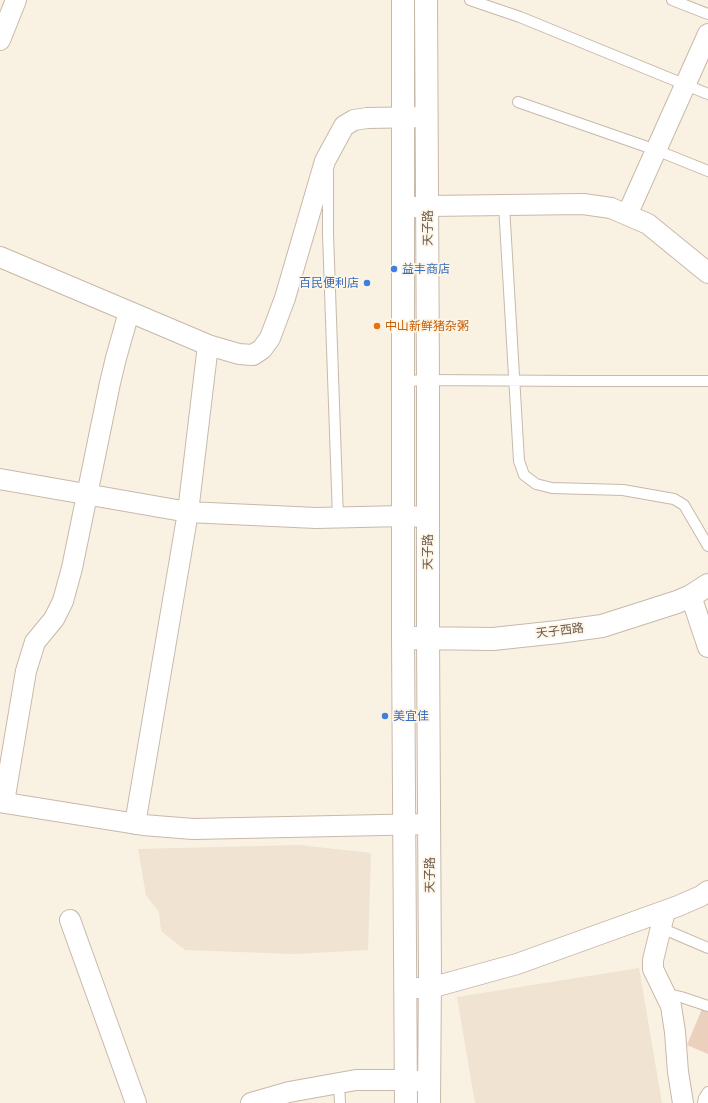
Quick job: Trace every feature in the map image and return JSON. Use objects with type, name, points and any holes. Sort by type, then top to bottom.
[{"type":"street","points":[[0,40],[16,0]]},
{"type":"street","name":"天子路","points":[[404,0],[403,638],[406,1103]]},
{"type":"street","name":"天子路","points":[[426,0],[430,824],[429,1093]]},
{"type":"street","points":[[627,215],[708,34]]},
{"type":"street","points":[[0,257],[208,345],[239,354],[253,355],[262,349],[270,338],[285,298],[325,161],[344,126],[354,120],[367,118],[427,117]]},
{"type":"street","points":[[404,208],[428,206],[584,204],[611,208],[648,224],[708,273]]},
{"type":"street","points":[[129,312],[116,358],[72,568],[63,601],[54,619],[35,642],[26,671],[2,802],[135,824],[193,829],[430,824]]},
{"type":"street","points":[[135,824],[188,512],[208,345]]},
{"type":"street","points":[[0,479],[188,512],[316,518],[404,516],[428,517]]},
{"type":"street","points":[[699,591],[708,647]]},
{"type":"street","name":"天子西路","points":[[403,638],[493,638],[602,626],[677,602],[699,591]]},
{"type":"street","points":[[406,988],[430,988],[517,964],[663,919],[708,891]]},
{"type":"street","points":[[663,919],[652,965],[671,1006],[683,1103]]},
{"type":"street","points":[[70,920],[136,1103]]},
{"type":"street","points":[[251,1103],[289,1092],[356,1080],[406,1080],[429,1093]]},
{"type":"lane","points":[[470,0],[520,17],[708,94]]},
{"type":"lane","points":[[672,0],[708,14]]},
{"type":"lane","points":[[518,102],[656,150],[708,171]]},
{"type":"lane","points":[[325,161],[328,167],[328,234],[338,518]]},
{"type":"lane","points":[[504,205],[519,461],[524,475],[536,484],[552,488],[623,490],[674,499],[684,505],[708,546]]},
{"type":"lane","points":[[404,381],[708,381]]},
{"type":"lane","points":[[663,919],[708,948]]},
{"type":"lane","points":[[664,993],[708,1006]]},
{"type":"lane","points":[[339,1083],[340,1103]]},
{"type":"lane","points":[[703,1103],[708,1092]]},
{"type":"shaded area","points":[[299,845],[371,853],[368,950],[294,954],[185,950],[161,931],[159,912],[146,895],[138,849]]},
{"type":"shaded area","points":[[639,968],[662,1103],[475,1103],[457,997]]},
{"type":"building","points":[[702,1009],[708,1012],[708,1054],[687,1045]]},
{"type":"place","name":"益丰商店","points":[[394,269]]},
{"type":"place","name":"百民便利店","points":[[367,283]]},
{"type":"place","name":"中山新鲜猪杂粥","points":[[377,326]]},
{"type":"place","name":"美宜佳","points":[[385,716]]}]
